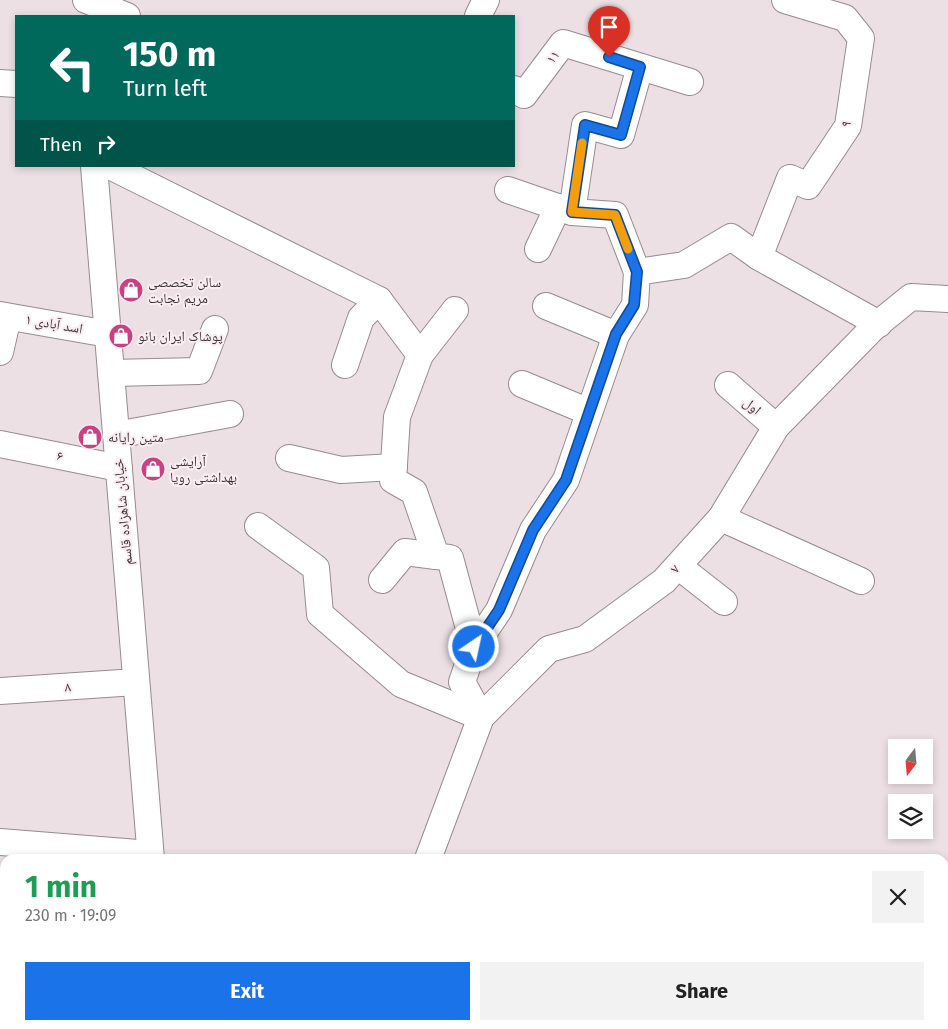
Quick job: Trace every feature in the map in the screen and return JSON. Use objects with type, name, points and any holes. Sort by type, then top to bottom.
[{"type":"street","points":[[81,0],[82,15]]},
{"type":"street","points":[[86,0],[125,15]]},
{"type":"street","points":[[478,15],[486,0]]},
{"type":"street","name":"۹","points":[[759,257],[790,178],[808,186],[848,126],[861,38],[845,18],[785,0]]},
{"type":"street","name":"۱۱","points":[[515,90],[524,95],[563,43],[690,82]]},
{"type":"street","points":[[538,249],[565,210],[585,125],[621,135],[640,67]]},
{"type":"street","points":[[0,83],[15,84]]},
{"type":"street","name":"خیابان شاهزاده قاسم","points":[[94,167],[151,854]]},
{"type":"street","points":[[112,167],[379,300],[420,355]]},
{"type":"street","points":[[481,717],[462,682],[474,647],[499,610],[533,530],[566,480],[616,334],[634,305],[637,272],[615,215],[565,210],[508,190]]},
{"type":"street","points":[[637,272],[684,265],[731,237],[759,257],[879,324]]},
{"type":"street","name":"۷","points":[[430,854],[481,717],[549,649],[585,640],[664,581],[721,518],[776,427],[879,324],[910,297],[948,299]]},
{"type":"street","points":[[345,365],[361,318],[379,300]]},
{"type":"street","points":[[546,306],[616,334]]},
{"type":"street","points":[[436,556],[414,492],[393,480],[397,417],[420,355],[455,310]]},
{"type":"street","points":[[0,352],[4,316]]},
{"type":"street","name":"اسد آبادی ۱","points":[[4,316],[108,334]]},
{"type":"street","points":[[111,373],[199,371],[215,329]]},
{"type":"street","points":[[522,384],[589,412]]},
{"type":"street","name":"اول","points":[[728,385],[776,427]]},
{"type":"street","points":[[116,435],[230,414]]},
{"type":"street","name":"۶","points":[[0,444],[119,468]]},
{"type":"street","points":[[289,458],[341,470],[394,467]]},
{"type":"street","points":[[721,518],[861,581]]},
{"type":"street","points":[[258,526],[316,568],[320,614],[402,684],[481,717]]},
{"type":"street","points":[[382,580],[405,552],[450,558],[474,647]]},
{"type":"street","points":[[678,566],[724,602]]},
{"type":"street","name":"۸","points":[[0,691],[136,682]]},
{"type":"street","points":[[0,842],[129,854]]},
{"type":"slow traffic","points":[[582,143],[572,212],[615,215],[628,249]]},
{"type":"place","name":"سالن تخصصی مریم نجابت","points":[[131,290]]},
{"type":"place","name":"پوشاک ایران بانو","points":[[121,336]]},
{"type":"place","name":"متین رایانه","points":[[90,437]]},
{"type":"place","name":"آرایشی بهداشتی رویا","points":[[153,469]]},
{"type":"route","points":[[474,647],[499,610],[533,530],[566,480],[616,334],[634,305],[637,272],[615,215],[572,212],[585,125],[621,135],[640,67],[609,57]]}]
